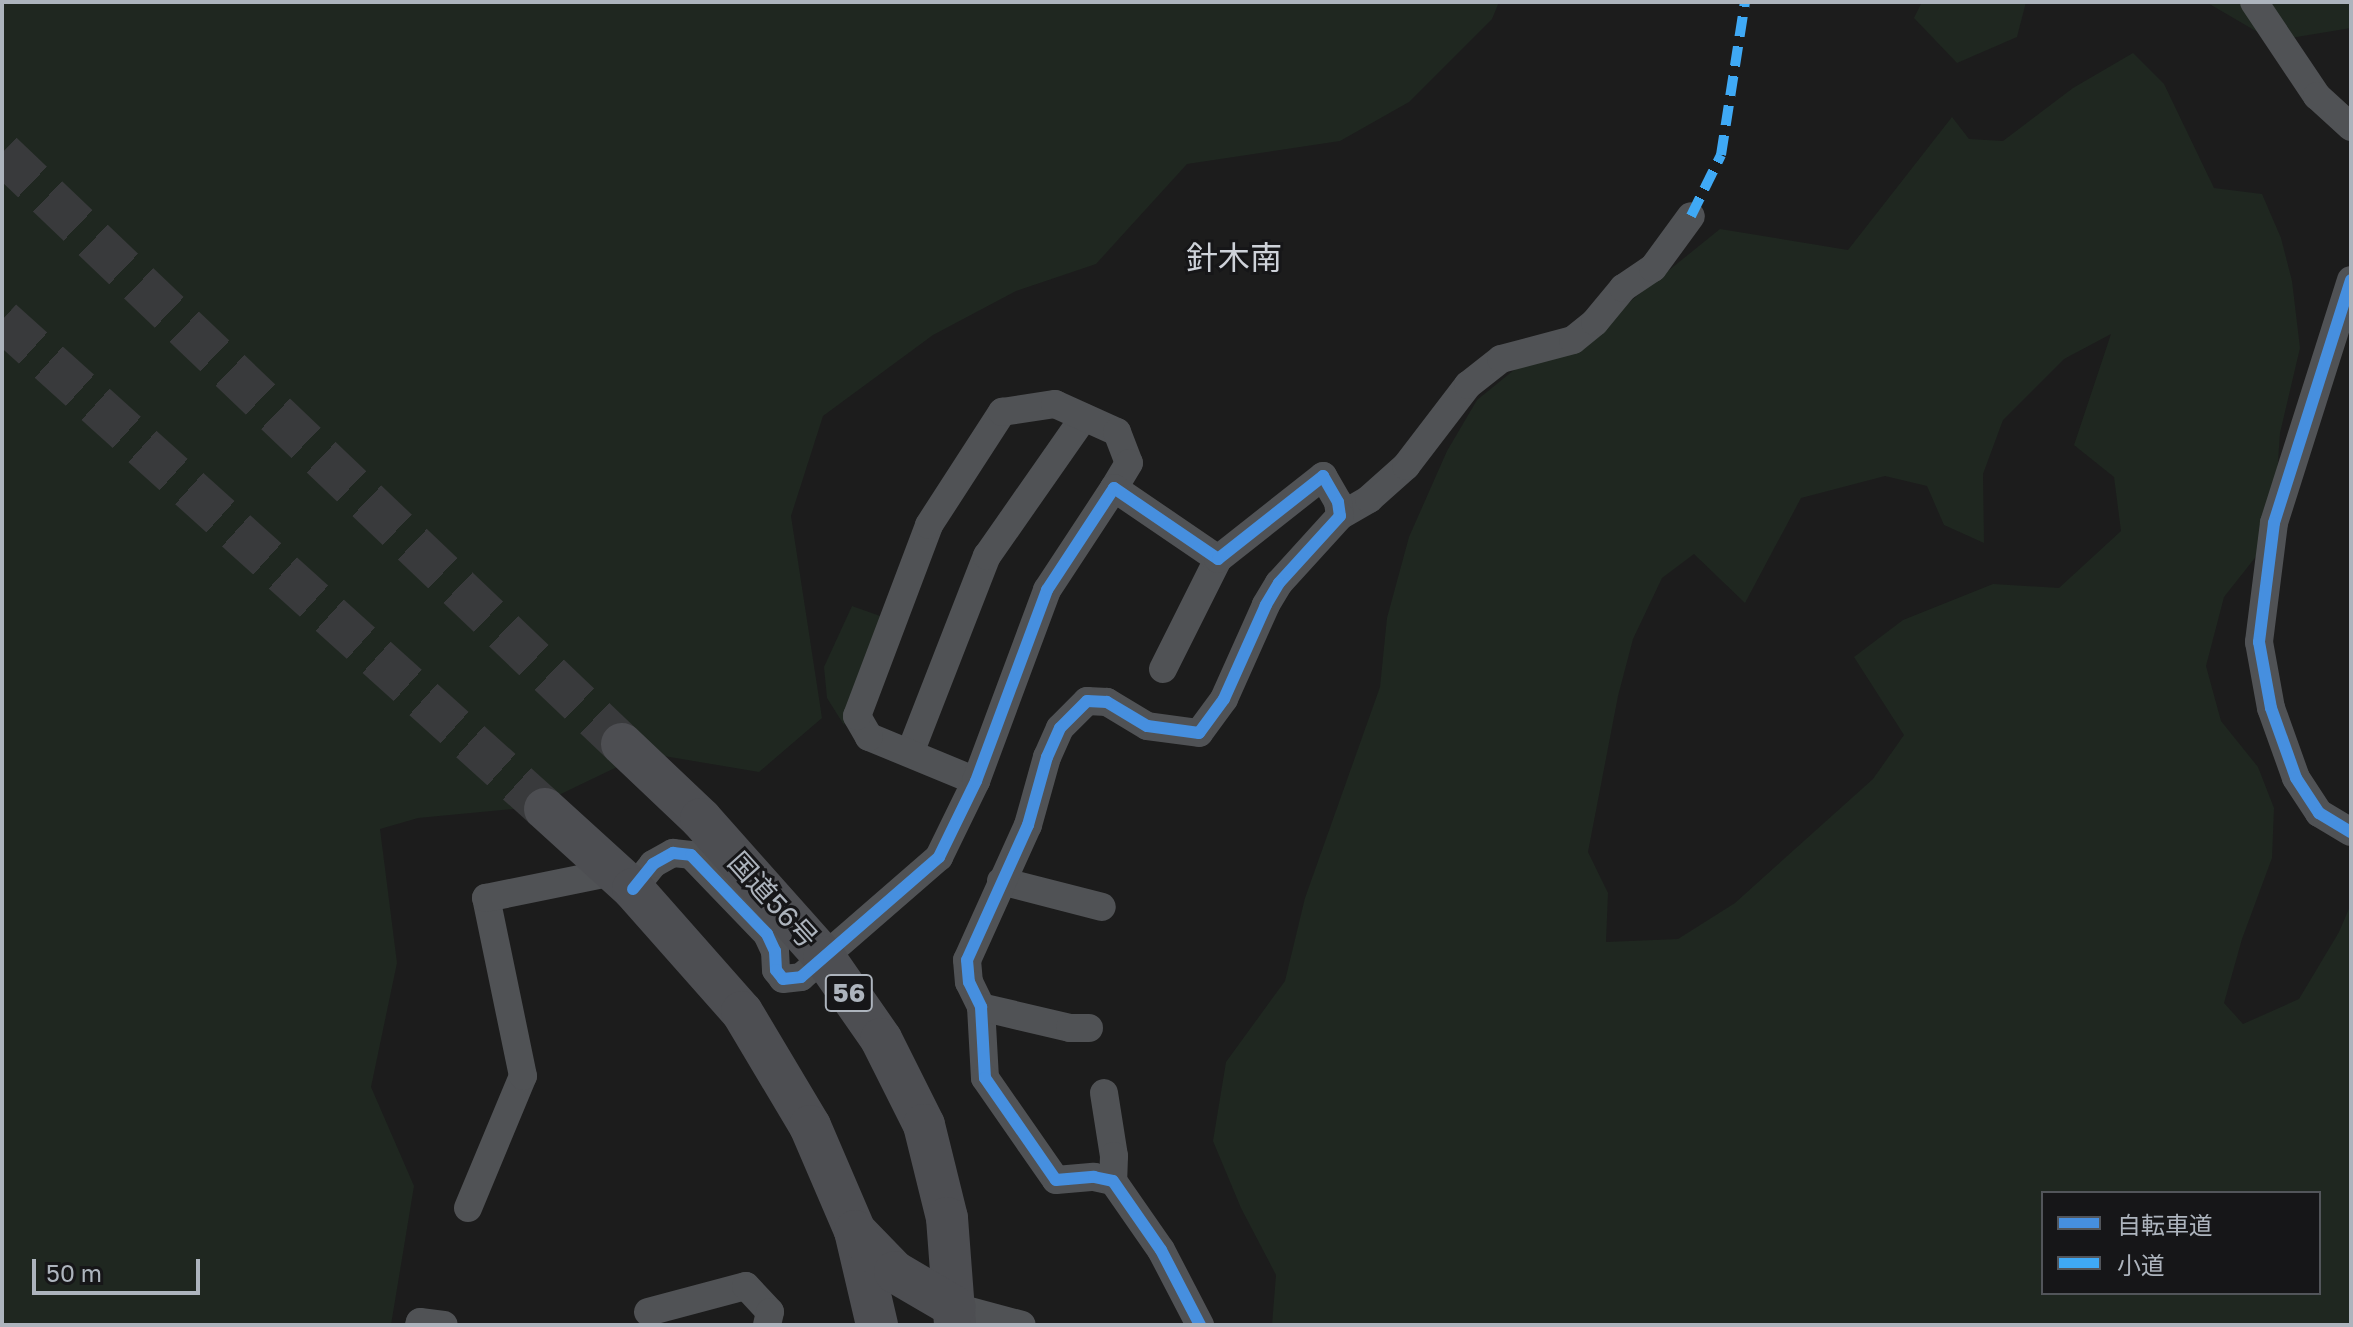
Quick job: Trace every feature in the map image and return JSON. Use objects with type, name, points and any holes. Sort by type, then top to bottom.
[{"type":"highway","name":"国道56号","points":[[622,744],[701,819],[824,957],[881,1039],[924,1125],[947,1218],[947,1319]]},
{"type":"highway","points":[[545,809],[624,880],[742,1012],[810,1126],[855,1231],[877,1325]]},
{"type":"highway","points":[[855,1231],[947,1319]]},
{"type":"street","points":[[2254,2],[2317,96],[2351,127]]},
{"type":"street","points":[[1113,1181],[1094,1177],[1056,1180],[985,1078],[981,1007],[969,982],[967,960],[1028,825],[1047,757],[1060,728],[1087,701],[1107,702],[1147,726],[1199,733],[1224,699],[1279,583],[1340,516],[1369,499],[1406,466],[1468,385],[1501,359],[1573,340],[1595,322],[1623,288],[1653,268],[1691,216]]},
{"type":"street","points":[[2351,280],[2274,523],[2259,642],[2271,708],[2296,778],[2319,813],[2351,832]]},
{"type":"street","points":[[468,1208],[523,1076],[486,898],[624,880],[673,853],[691,855],[767,934],[775,951],[776,970],[783,979],[801,977],[939,857],[976,781],[1047,590],[1129,463],[1117,432],[1055,404],[1002,412],[929,525],[857,716],[869,737],[976,781]]},
{"type":"street","points":[[910,753],[987,556],[1084,417]]},
{"type":"street","points":[[1163,669],[1218,559],[1323,476],[1338,502],[1340,516]]},
{"type":"street","points":[[1114,488],[1218,559]]},
{"type":"street","points":[[1001,881],[1102,907]]},
{"type":"street","points":[[981,1007],[1070,1028],[1089,1028]]},
{"type":"street","points":[[1104,1093],[1114,1156],[1113,1181],[1161,1250],[1200,1325]]},
{"type":"street","points":[[648,1312],[746,1286],[770,1312],[767,1325]]},
{"type":"street","points":[[947,1319],[1022,1325]]},
{"type":"street","points":[[419,1325],[444,1325]]},
{"type":"shaded area","points":[[2,2],[1499,2],[1492,19],[1409,102],[1340,141],[1187,164],[1096,264],[1016,291],[933,335],[823,416],[791,516],[822,718],[759,772],[646,753],[534,807],[418,818],[380,829],[397,963],[371,1087],[414,1186],[391,1325],[2,1325]]},
{"type":"shaded area","points":[[1922,2],[2026,2],[2017,37],[1957,63],[1914,18]]},
{"type":"shaded area","points":[[2206,2],[2351,2],[2351,28],[2273,41]]},
{"type":"shaded area","points":[[2133,53],[2164,84],[2214,188],[2262,194],[2281,238],[2292,281],[2300,348],[2280,433],[2273,535],[2224,597],[2206,666],[2221,721],[2258,767],[2274,808],[2272,858],[2242,939],[2224,1003],[2243,1024],[2299,999],[2339,932],[2351,904],[2351,1325],[1272,1325],[1276,1275],[1241,1208],[1213,1141],[1226,1062],[1285,981],[1305,898],[1380,687],[1387,618],[1409,537],[1447,451],[1477,400],[1546,344],[1596,329],[1720,229],[1848,250],[1952,117],[1969,139],[2003,141],[2073,88]],"holes":[[[2111,334],[2074,445],[2114,477],[2121,531],[2059,588],[1993,584],[1903,620],[1854,657],[1904,735],[1873,779],[1735,903],[1678,939],[1606,942],[1608,893],[1588,852],[1618,696],[1633,639],[1662,578],[1694,554],[1745,603],[1801,498],[1885,476],[1927,486],[1944,525],[1984,543],[1983,474],[2003,420],[2064,359]]]},
{"type":"shaded area","points":[[852,606],[883,617],[844,725],[827,698],[824,667]]},
{"type":"tunnel","points":[[2,153],[622,744]]},
{"type":"tunnel","points":[[2,320],[545,809]]},
{"type":"marked path","points":[[1691,216],[1721,155],[1745,2]]},
{"type":"cycle path","points":[[2351,280],[2274,523],[2259,642],[2271,708],[2296,778],[2319,813],[2351,832]]},
{"type":"cycle path","points":[[633,889],[653,864],[673,853],[691,855],[767,934],[775,951],[776,970],[783,979],[801,977],[939,857],[976,781],[1047,590],[1114,488],[1218,559],[1323,476],[1338,502],[1340,516],[1279,583],[1224,699],[1199,733],[1147,726],[1107,702],[1087,701],[1060,728],[1047,757],[1028,825],[967,960],[969,982],[981,1007],[985,1078],[1056,1180],[1094,1177],[1113,1181],[1161,1250],[1200,1325]]},
{"type":"district","name":"針木南","points":[[1234,257]]}]
